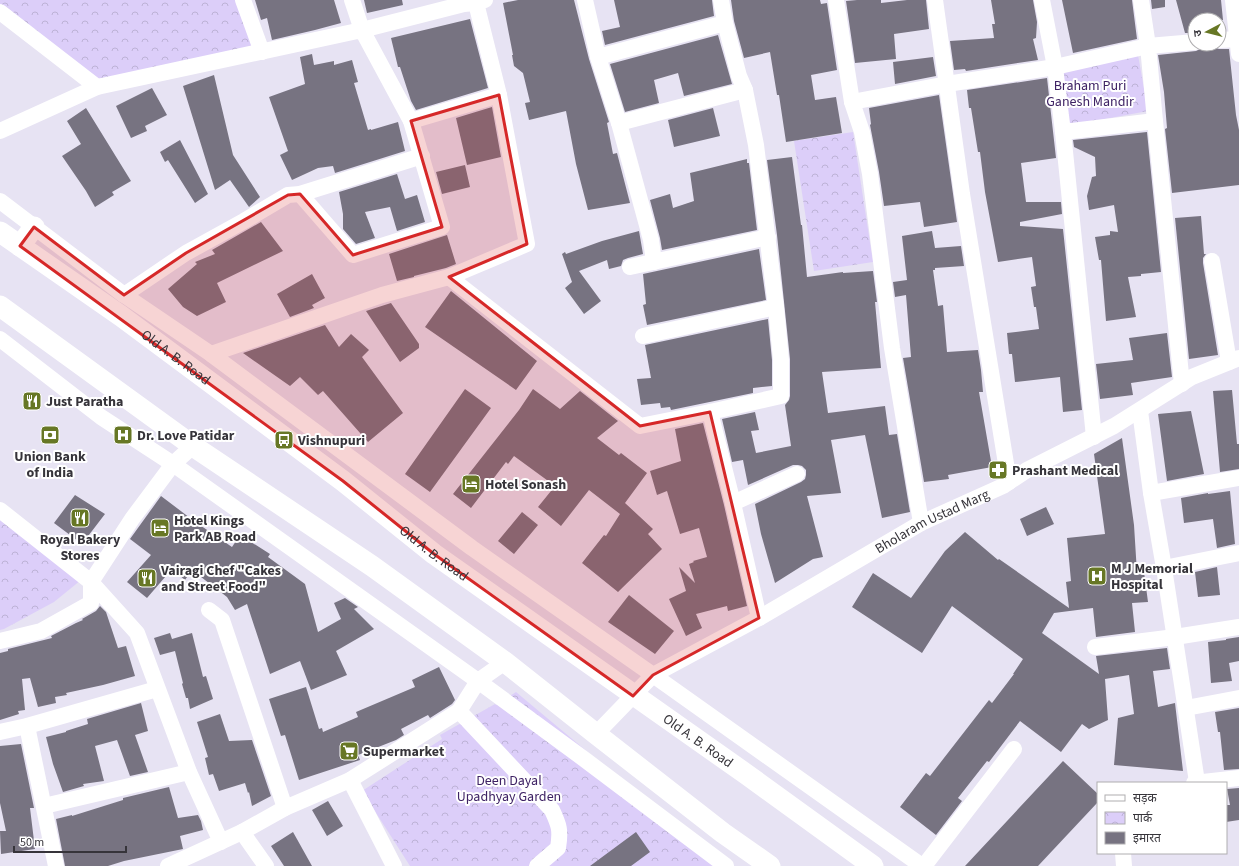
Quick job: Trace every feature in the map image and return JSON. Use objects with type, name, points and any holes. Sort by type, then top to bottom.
[{"type":"main road","points":[[20,246],[34,227]]},
{"type":"main road","name":"Old A. B. Road","points":[[0,232],[121,316],[336,476],[434,554],[874,866]]},
{"type":"main road","points":[[0,306],[193,446],[372,566],[506,662],[724,833],[770,866]]},
{"type":"street","points":[[243,0],[262,52]]},
{"type":"street","points":[[300,194],[353,255],[442,227],[411,121],[362,30],[352,0]]},
{"type":"street","points":[[585,0],[598,57],[651,240],[654,262]]},
{"type":"street","points":[[449,277],[640,426],[781,396],[781,360],[776,307],[756,145],[745,90],[739,76],[725,23],[721,0]]},
{"type":"street","points":[[836,0],[852,102],[862,132],[870,174],[892,348],[921,523]]},
{"type":"street","points":[[935,0],[962,194],[1009,482]]},
{"type":"street","points":[[1042,0],[1055,67],[1063,132],[1094,436]]},
{"type":"street","points":[[1141,0],[1148,46],[1182,384]]},
{"type":"street","points":[[1227,42],[1239,44],[1233,0]]},
{"type":"street","points":[[0,131],[98,87],[362,30],[472,2],[499,95],[527,244],[449,277],[382,295],[211,354]]},
{"type":"street","points":[[0,12],[98,87]]},
{"type":"street","points":[[598,57],[725,23]]},
{"type":"street","points":[[852,102],[947,84],[1055,67],[1148,46],[1187,43]]},
{"type":"street","points":[[618,123],[745,90]]},
{"type":"street","points":[[411,121],[499,95]]},
{"type":"street","points":[[1063,132],[1155,121]]},
{"type":"street","points":[[124,295],[186,253],[288,195],[300,194],[422,156]]},
{"type":"street","points":[[0,201],[124,295],[211,354],[472,548],[923,866],[1014,749]]},
{"type":"street","points":[[630,267],[768,237]]},
{"type":"street","points":[[1212,261],[1234,360]]},
{"type":"street","points":[[643,336],[776,307]]},
{"type":"street","points":[[0,339],[101,417],[173,464],[478,682],[590,763],[726,866]]},
{"type":"street","name":"Bholaram Ustad Marg","points":[[596,734],[653,675],[759,618],[921,523],[1003,486],[1027,470],[1114,426],[1192,378],[1234,360]]},
{"type":"street","points":[[1140,411],[1151,493],[1186,708],[1195,782]]},
{"type":"street","points":[[710,412],[733,503],[759,618]]},
{"type":"street","points":[[0,641],[41,631],[90,602],[91,582],[132,519],[173,464],[193,446]]},
{"type":"street","points":[[733,503],[797,474]]},
{"type":"street","points":[[1151,493],[1239,478]]},
{"type":"street","points":[[0,510],[91,582],[137,633],[189,772],[221,842]]},
{"type":"street","points":[[1164,568],[1239,553]]},
{"type":"street","points":[[209,610],[222,620],[285,808]]},
{"type":"street","points":[[1095,647],[1239,627]]},
{"type":"street","points":[[168,866],[242,832],[285,808],[350,780],[459,712],[478,682],[506,662]]},
{"type":"street","points":[[0,732],[27,726],[157,689]]},
{"type":"street","points":[[1186,708],[1239,698]]},
{"type":"street","points":[[459,712],[552,810],[559,826],[560,836],[558,848],[548,858],[536,866]]},
{"type":"street","points":[[27,726],[56,866]]},
{"type":"street","points":[[44,806],[189,772]]},
{"type":"street","points":[[1204,782],[1239,778]]},
{"type":"street","points":[[350,780],[394,866]]},
{"type":"street","points":[[242,832],[266,866]]},
{"type":"street","points":[[1123,854],[1124,866]]},
{"type":"highlighted area","points":[[499,95],[527,244],[449,277],[640,426],[710,412],[759,618],[653,675],[633,696],[434,554],[343,481],[20,246],[34,227],[124,295],[186,253],[288,195],[300,194],[353,255],[442,227],[411,121]]},
{"type":"green space","points":[[0,0],[243,0],[262,52],[97,87],[0,12]]},
{"type":"green space","name":"Braham Puri Ganesh Mandir","points":[[1138,55],[1148,111],[1067,126],[1057,70]]},
{"type":"green space","points":[[853,132],[873,262],[814,271],[794,141]]},
{"type":"green space","points":[[0,514],[86,576],[54,602],[0,630]]},
{"type":"green space","name":"Deen Dayal Upadhyay Garden","points":[[516,692],[724,866],[410,866],[362,791],[442,739],[440,735],[495,704],[496,705]]},
{"type":"building","points":[[255,0],[334,0],[341,23],[272,40],[267,18],[261,20]]},
{"type":"building","points":[[364,0],[402,0],[403,5],[367,13]]},
{"type":"building","points":[[518,0],[574,0],[589,59],[609,122],[607,123],[613,154],[617,153],[630,203],[588,210],[576,164],[566,111],[529,120],[525,103],[530,102],[523,73],[514,66],[503,3]]},
{"type":"building","points":[[614,0],[712,0],[714,16],[605,45],[602,31],[620,27]]},
{"type":"building","points":[[731,0],[820,0],[821,4],[827,3],[837,70],[811,75],[815,100],[836,97],[842,133],[786,142],[779,95],[777,95],[770,52],[744,58],[734,21]]},
{"type":"building","points":[[881,0],[881,3],[907,0],[926,0],[929,29],[894,34],[896,59],[855,63],[846,1]]},
{"type":"building","points":[[991,0],[1033,0],[1037,22],[1036,38],[1033,39],[1038,60],[966,71],[965,69],[954,70],[950,41],[994,38],[992,24],[995,24]]},
{"type":"building","points":[[1062,0],[1132,0],[1137,39],[1073,53]]},
{"type":"building","points":[[1151,0],[1165,0],[1165,7],[1152,9]]},
{"type":"building","points":[[1176,0],[1221,0],[1222,12],[1187,12],[1187,33],[1185,33]]},
{"type":"building","points":[[470,19],[488,88],[416,110],[411,101],[400,67],[398,67],[391,38]]},
{"type":"building","points":[[718,35],[732,84],[684,96],[678,73],[654,80],[659,103],[625,112],[610,64]]},
{"type":"building","points":[[1227,49],[1229,49],[1239,130],[1239,185],[1172,193],[1165,129],[1167,128],[1164,92],[1158,55],[1187,52],[1227,52]]},
{"type":"building","points":[[312,54],[314,65],[334,61],[334,65],[352,60],[358,82],[354,83],[368,130],[398,122],[405,151],[335,173],[333,166],[318,168],[292,180],[280,155],[288,151],[269,97],[305,84],[300,57]]},
{"type":"building","points":[[933,57],[936,76],[895,84],[893,62]]},
{"type":"building","points":[[214,75],[233,155],[260,197],[249,207],[230,180],[215,190],[183,86]]},
{"type":"building","points":[[1047,78],[1056,158],[1021,163],[1026,202],[1061,202],[1062,214],[1020,222],[1020,226],[1063,229],[1082,410],[1063,412],[1060,377],[1015,382],[1012,354],[1009,354],[1007,333],[1039,329],[1031,287],[1036,286],[1032,257],[998,262],[985,192],[980,152],[978,152],[967,90]]},
{"type":"building","points":[[152,88],[167,115],[145,126],[147,131],[131,138],[116,106]]},
{"type":"building","points":[[939,95],[957,222],[924,227],[920,202],[884,206],[870,125],[869,108]]},
{"type":"building","points":[[492,107],[501,157],[467,165],[456,118]]},
{"type":"building","points":[[86,108],[131,181],[112,192],[114,195],[95,207],[62,156],[81,144],[67,121]]},
{"type":"building","points":[[713,108],[720,136],[674,147],[668,120]]},
{"type":"building","points":[[1147,132],[1161,272],[1128,277],[1136,317],[1106,321],[1101,260],[1099,260],[1095,237],[1110,235],[1110,231],[1118,232],[1114,205],[1089,210],[1087,196],[1092,177],[1096,176],[1095,157],[1074,147],[1073,140]]},
{"type":"building","points":[[180,140],[208,194],[195,203],[168,160],[165,162],[160,152]]},
{"type":"building","points":[[792,157],[802,225],[807,277],[843,272],[873,271],[877,302],[875,302],[881,368],[822,372],[828,413],[885,406],[889,435],[897,434],[910,512],[882,518],[865,435],[831,440],[841,493],[807,496],[823,557],[813,559],[775,583],[761,534],[755,504],[801,482],[805,479],[806,470],[802,466],[793,465],[748,485],[743,460],[732,462],[722,419],[755,412],[759,430],[751,431],[756,453],[791,446],[785,405],[790,396],[790,359],[777,235],[767,160]]},
{"type":"building","points":[[747,159],[747,163],[749,163],[757,230],[662,250],[650,200],[670,194],[673,208],[694,201],[690,173]]},
{"type":"building","points":[[465,165],[470,187],[442,194],[436,172]]},
{"type":"building","points":[[397,174],[405,199],[417,195],[425,222],[397,231],[390,207],[365,212],[375,238],[356,244],[343,229],[343,214],[339,192]]},
{"type":"building","points":[[1201,216],[1204,254],[1206,254],[1203,258],[1203,263],[1218,355],[1189,359],[1175,218]]},
{"type":"building","points":[[261,222],[283,251],[217,283],[226,302],[197,316],[183,307],[168,289],[197,264],[195,262],[215,254],[212,250]]},
{"type":"building","points":[[639,231],[643,254],[623,260],[621,266],[609,269],[607,260],[579,271],[601,301],[584,314],[565,288],[572,282],[562,254]]},
{"type":"building","points":[[932,231],[935,248],[961,246],[964,266],[935,268],[935,270],[933,270],[938,306],[943,305],[947,352],[978,350],[983,392],[979,392],[992,467],[948,475],[949,479],[924,482],[903,358],[911,357],[906,295],[895,297],[893,282],[907,280],[902,236]]},
{"type":"building","points":[[447,235],[456,264],[397,281],[389,254]]},
{"type":"building","points":[[759,249],[766,300],[647,325],[643,305],[646,304],[643,274]]},
{"type":"building","points":[[312,274],[325,298],[312,305],[314,308],[290,317],[277,294]]},
{"type":"building","points":[[451,291],[537,361],[516,390],[425,327]]},
{"type":"building","points":[[391,303],[419,344],[419,348],[400,362],[366,311]]},
{"type":"building","points":[[768,319],[772,360],[772,386],[753,388],[753,393],[671,410],[670,407],[661,408],[660,403],[641,405],[637,379],[651,378],[645,345]]},
{"type":"building","points":[[325,325],[339,347],[351,334],[369,350],[362,357],[403,413],[368,442],[323,391],[318,395],[300,377],[290,386],[243,353]]},
{"type":"building","points":[[1167,333],[1172,377],[1131,383],[1133,395],[1100,399],[1096,364],[1133,360],[1129,338]]},
{"type":"building","points":[[465,389],[491,408],[430,492],[405,474]]},
{"type":"building","points":[[533,389],[560,409],[580,391],[618,421],[597,438],[619,455],[621,453],[647,473],[625,503],[653,529],[648,534],[662,549],[618,592],[582,563],[604,535],[606,536],[620,514],[589,490],[561,526],[538,507],[555,486],[514,456],[508,464],[506,462],[471,508],[453,494],[519,410]]},
{"type":"building","points":[[1232,390],[1237,444],[1239,444],[1239,469],[1220,472],[1213,391]]},
{"type":"building","points":[[1191,411],[1204,474],[1167,481],[1158,414]]},
{"type":"building","points":[[703,423],[724,505],[747,606],[728,611],[727,606],[696,614],[702,628],[686,636],[669,599],[686,591],[679,567],[695,583],[689,564],[694,562],[693,561],[707,557],[699,528],[680,534],[667,491],[657,495],[650,471],[681,461],[675,429]]},
{"type":"building","points":[[1122,438],[1134,525],[1137,573],[1144,572],[1148,602],[1132,603],[1135,632],[1096,637],[1093,608],[1054,613],[1042,633],[1099,674],[1096,656],[1167,648],[1170,669],[1153,671],[1158,707],[1175,703],[1183,771],[1114,765],[1118,718],[1134,714],[1129,675],[1105,679],[1108,720],[1089,729],[1082,724],[1061,752],[1020,721],[989,762],[987,761],[958,798],[962,801],[936,835],[900,807],[926,773],[930,776],[989,700],[992,703],[1014,674],[1023,659],[952,606],[922,653],[852,607],[873,573],[911,598],[945,551],[965,532],[998,560],[999,559],[1069,608],[1066,582],[1071,581],[1067,538],[1105,534],[1094,454]]},
{"type":"building","points":[[1230,491],[1235,544],[1217,548],[1213,519],[1184,523],[1181,498]]},
{"type":"building","name":"Royal Bakery Stores","points":[[75,495],[105,514],[82,544],[54,523]]},
{"type":"building","points":[[161,496],[232,547],[240,535],[270,554],[268,557],[305,584],[318,632],[341,619],[334,603],[345,598],[358,607],[354,609],[374,629],[336,651],[347,675],[311,690],[300,661],[270,674],[247,604],[235,610],[227,597],[192,570],[185,580],[172,569],[147,598],[127,582],[151,555],[130,539]]},
{"type":"building","points":[[1046,507],[1054,524],[1027,536],[1020,519]]},
{"type":"building","points":[[522,512],[538,525],[514,554],[498,541]]},
{"type":"building","points":[[1217,567],[1220,595],[1198,597],[1195,572]]},
{"type":"building","points":[[629,595],[674,631],[655,654],[608,622]]},
{"type":"building","points":[[100,606],[106,612],[118,648],[126,646],[135,676],[66,693],[67,695],[55,697],[56,703],[38,707],[30,678],[22,679],[25,710],[18,711],[19,714],[0,720],[0,653],[8,651],[8,649],[52,638],[51,636],[83,620],[82,619],[96,611]]},
{"type":"building","points":[[170,633],[172,639],[192,633],[203,677],[206,676],[213,699],[190,709],[188,698],[186,698],[182,684],[175,651],[160,655],[154,638]]},
{"type":"building","points":[[1239,637],[1239,661],[1229,663],[1232,681],[1211,683],[1208,642]]},
{"type":"building","points":[[439,667],[455,700],[452,704],[430,718],[428,715],[401,729],[404,735],[396,740],[358,755],[360,760],[299,780],[285,735],[281,736],[269,699],[306,687],[319,729],[322,728],[323,732],[358,717],[356,712],[415,687],[412,680]]},
{"type":"building","points":[[141,703],[148,731],[135,735],[148,772],[130,776],[117,740],[95,746],[104,781],[83,784],[84,786],[63,792],[53,764],[46,737],[88,724],[87,719]]},
{"type":"building","points":[[1239,708],[1239,769],[1224,770],[1220,732],[1218,732],[1215,712]]},
{"type":"building","points":[[220,714],[229,741],[252,740],[271,796],[252,806],[249,792],[248,793],[245,783],[219,791],[213,774],[209,775],[205,758],[208,757],[197,722]]},
{"type":"building","points":[[21,744],[34,808],[30,808],[35,849],[1,854],[0,831],[6,831],[0,803],[0,746]]},
{"type":"building","points":[[1063,761],[1097,793],[1097,803],[1038,866],[965,866]]},
{"type":"building","points":[[169,787],[178,818],[198,815],[201,821],[203,830],[180,836],[183,849],[124,861],[108,866],[65,866],[56,819],[72,816],[123,800],[123,798]]},
{"type":"building","points":[[1239,788],[1239,820],[1227,822],[1227,805],[1230,805],[1227,789]]},
{"type":"building","points":[[328,801],[343,826],[327,836],[312,810]]},
{"type":"building","points":[[293,832],[312,866],[284,866],[271,846]]},
{"type":"building","points":[[636,832],[650,852],[631,866],[590,866]]},
{"type":"place","name":"Just Paratha","points":[[32,401]]},
{"type":"place","name":"Union Bank of India","points":[[50,435]]},
{"type":"place","name":"Dr. Love Patidar","points":[[123,435]]},
{"type":"place","name":"Vishnupuri","points":[[284,440]]},
{"type":"place","name":"Prashant Medical","points":[[998,470]]},
{"type":"place","name":"Hotel Sonash","points":[[471,484]]},
{"type":"place","name":"Royal Bakery Stores","points":[[80,518]]},
{"type":"place","name":"Hotel Kings Park AB Road","points":[[160,528]]},
{"type":"place","name":"M J Memorial Hospital","points":[[1097,576]]},
{"type":"place","name":"Vairagi Chef \"Cakes and Street Food\"","points":[[147,578]]},
{"type":"place","name":"Supermarket","points":[[349,751]]}]
